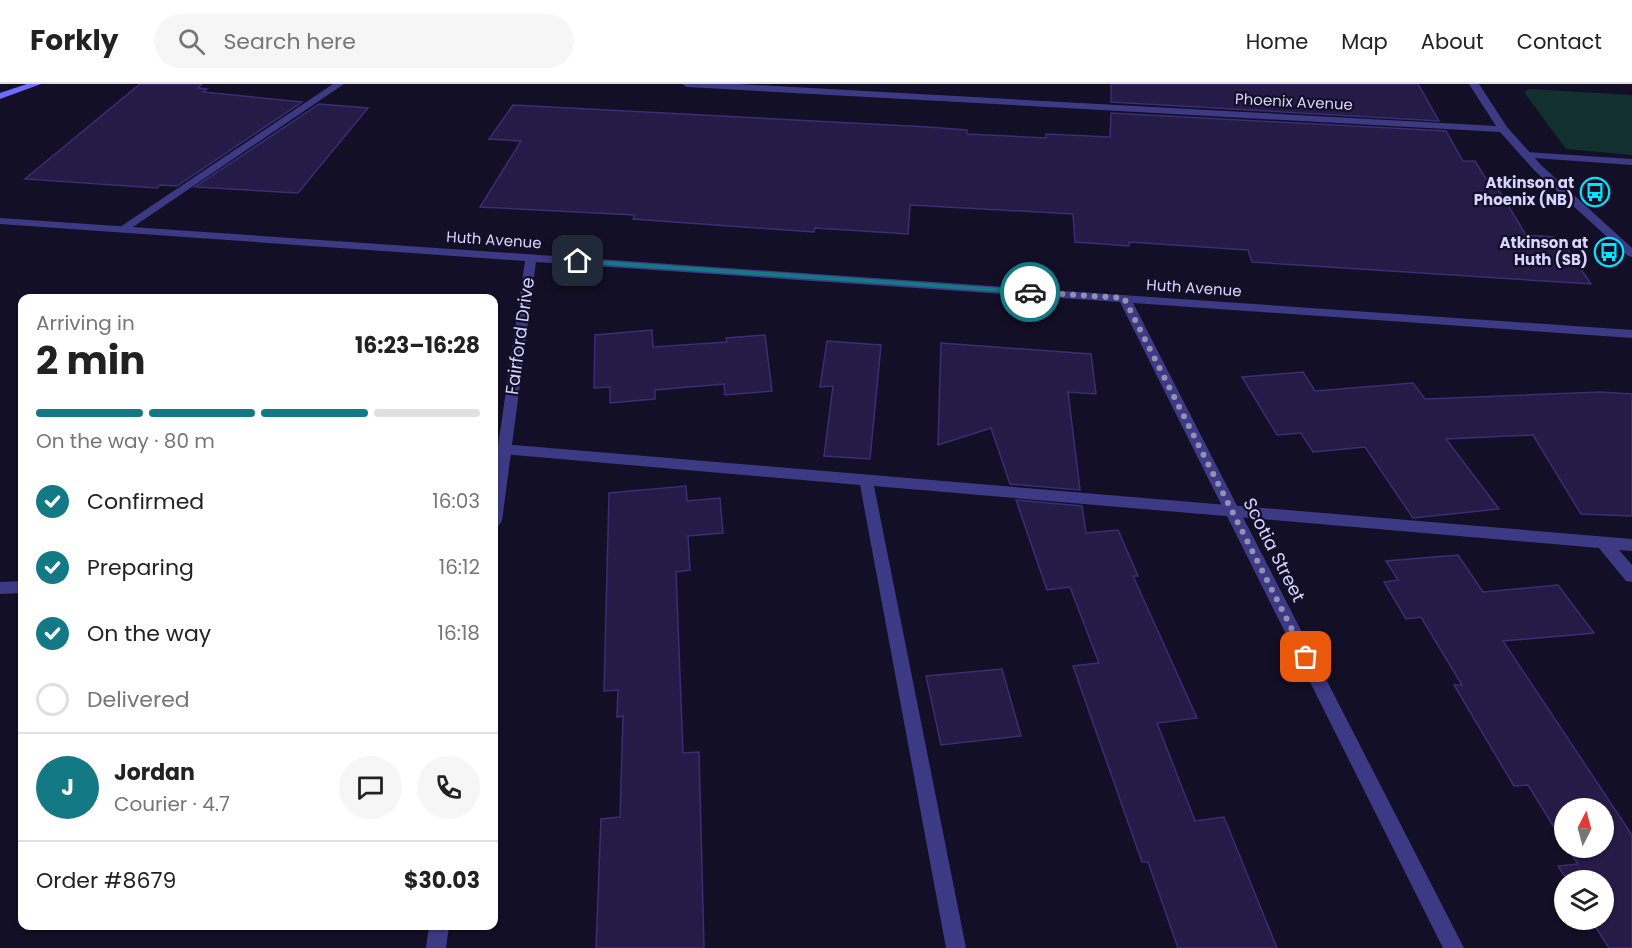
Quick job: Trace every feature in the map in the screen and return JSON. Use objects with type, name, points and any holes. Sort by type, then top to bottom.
[{"type":"main road","points":[[0,96],[36,84]]},
{"type":"street","points":[[123,229],[339,84]]},
{"type":"street","name":"Phoenix Avenue","points":[[687,84],[1503,129]]},
{"type":"street","points":[[1474,84],[1503,129],[1526,155],[1632,254]]},
{"type":"street","points":[[1526,155],[1632,162]]},
{"type":"street","name":"Huth Avenue","points":[[0,221],[1632,334]]},
{"type":"street","name":"Fairford Drive","points":[[498,489],[531,258]]},
{"type":"street","name":"Scotia Street","points":[[1124,298],[1455,948]]},
{"type":"street","points":[[503,449],[1632,545]]},
{"type":"street","points":[[866,480],[956,948]]},
{"type":"street","points":[[1604,543],[1632,576]]},
{"type":"street","points":[[0,588],[18,586]]},
{"type":"street","points":[[436,948],[438,930]]},
{"type":"green space","points":[[1529,89],[1632,95],[1632,155],[1566,149],[1524,92]]},
{"type":"building","points":[[140,84],[202,84],[198,88],[207,89],[203,92],[302,102],[177,186],[160,185],[157,188],[25,179]]},
{"type":"building","points":[[1111,84],[1418,84],[1439,121],[1111,102]]},
{"type":"building","points":[[319,104],[368,108],[298,193],[195,187]]},
{"type":"building","points":[[513,105],[928,127],[967,130],[967,134],[1046,138],[1046,134],[1110,137],[1111,113],[1446,131],[1463,161],[1475,161],[1486,179],[1492,179],[1526,235],[1554,237],[1560,247],[1566,247],[1591,284],[1252,262],[1248,250],[1129,242],[1129,246],[1075,242],[1073,214],[910,205],[908,234],[815,228],[814,232],[633,219],[635,215],[480,207],[521,141],[489,139]]},
{"type":"building","points":[[652,330],[653,347],[727,342],[726,338],[765,335],[772,391],[725,395],[724,384],[655,390],[655,399],[610,403],[610,387],[594,388],[595,335]]},
{"type":"building","points":[[827,341],[881,345],[870,459],[824,456],[833,386],[820,387]]},
{"type":"building","points":[[941,343],[1091,354],[1096,394],[1068,392],[1080,490],[1010,484],[991,428],[938,445]]},
{"type":"building","points":[[1303,372],[1315,391],[1413,383],[1425,399],[1600,392],[1632,394],[1632,516],[1581,514],[1533,435],[1446,439],[1499,509],[1413,518],[1365,447],[1313,452],[1301,433],[1277,435],[1242,377]]},
{"type":"building","points":[[686,486],[687,501],[720,498],[723,533],[688,536],[690,570],[676,572],[683,753],[699,752],[704,948],[596,948],[601,819],[620,817],[623,716],[617,717],[618,690],[604,691],[609,493]]},
{"type":"building","points":[[1016,500],[1082,506],[1086,533],[1118,530],[1138,576],[1133,576],[1197,718],[1157,723],[1195,821],[1224,817],[1277,948],[1178,948],[1148,862],[1142,862],[1073,666],[1099,663],[1070,587],[1047,590]]},
{"type":"building","points":[[1458,555],[1483,592],[1558,585],[1594,633],[1503,641],[1607,798],[1554,798],[1554,827],[1528,785],[1514,786],[1454,685],[1462,685],[1421,617],[1406,619],[1384,582],[1398,580],[1386,561]]},
{"type":"building","points":[[1002,669],[1021,736],[941,745],[926,676]]},
{"type":"building","points":[[1614,808],[1632,835],[1632,948],[1609,948],[1597,930],[1614,930],[1614,870],[1561,870],[1558,866],[1578,864],[1574,858],[1614,858]]},
{"type":"way so far","points":[[1030,292],[1124,298],[1306,657]]},
{"type":"place","name":"Atkinson at Phoenix (NB)","points":[[1595,192]]},
{"type":"place","name":"Atkinson at Huth (SB)","points":[[1609,252]]},
{"type":"route","points":[[578,261],[1030,292]]}]
